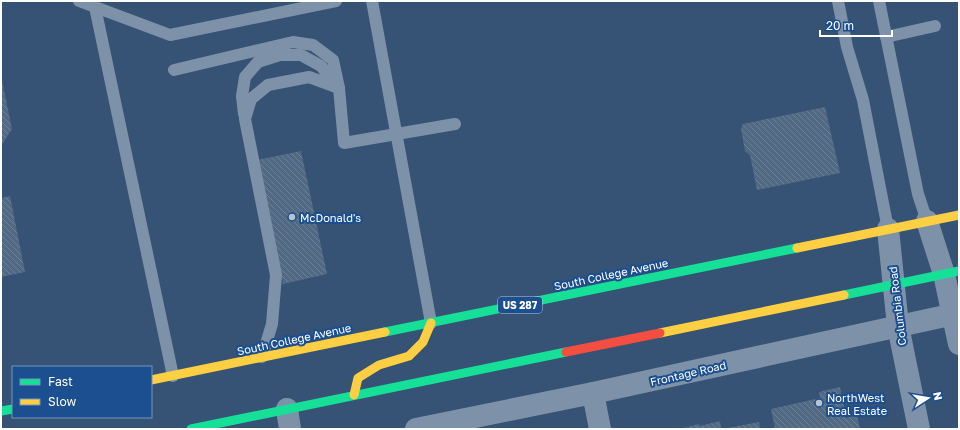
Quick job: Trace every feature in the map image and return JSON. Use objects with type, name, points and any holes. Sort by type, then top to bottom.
[{"type":"highway","name":"South College Avenue","points":[[152,380],[959,215]]},
{"type":"highway","points":[[191,429],[288,419],[354,395],[952,272]]},
{"type":"highway","points":[[354,395],[358,378],[379,365],[409,356],[423,342],[431,324]]},
{"type":"highway","points":[[1,412],[12,409]]},
{"type":"street","points":[[927,221],[952,272],[959,344]]},
{"type":"street","name":"Columbia Road","points":[[888,229],[898,326],[919,429]]},
{"type":"street","name":"Frontage Road","points":[[416,429],[593,394],[956,314]]},
{"type":"street","points":[[593,394],[600,429]]},
{"type":"lane","points":[[79,1],[170,34],[336,1]]},
{"type":"lane","points":[[372,1],[431,324]]},
{"type":"lane","points":[[838,1],[847,47],[863,100],[888,229]]},
{"type":"lane","points":[[879,1],[918,194],[927,221]]},
{"type":"lane","points":[[95,7],[173,376]]},
{"type":"lane","points":[[886,37],[935,26]]},
{"type":"lane","points":[[174,70],[293,42],[313,45],[333,60],[338,88],[344,143],[455,124]]},
{"type":"lane","points":[[262,357],[272,324],[276,275],[245,120],[242,96],[245,76],[258,62],[280,56],[301,55],[321,66],[338,88]]},
{"type":"lane","points":[[245,120],[250,98],[268,85],[309,77],[338,88]]},
{"type":"building","points":[[1,76],[12,129],[1,146]]},
{"type":"building","points":[[825,107],[840,173],[757,190],[750,155],[745,151],[741,129],[743,124]]},
{"type":"building","name":"McDonald's","points":[[301,151],[327,274],[283,284],[257,160]]},
{"type":"building","points":[[10,196],[25,272],[1,277],[1,198]]},
{"type":"building","name":"NorthWest Real Estate","points":[[840,387],[846,418],[857,415],[860,429],[775,429],[771,409],[820,398],[819,392]]},
{"type":"building","points":[[720,421],[721,429],[679,429],[699,424],[700,426]]},
{"type":"building","points":[[759,422],[760,429],[728,429],[728,428]]},
{"type":"traffic: fast","points":[[385,332],[797,248]]},
{"type":"traffic: fast","points":[[844,295],[959,271]]},
{"type":"traffic: fast","points":[[191,429],[566,352]]},
{"type":"traffic: fast","points":[[1,411],[12,409]]},
{"type":"traffic: slow","points":[[797,248],[959,215]]},
{"type":"traffic: slow","points":[[660,333],[844,295]]},
{"type":"traffic: slow","points":[[354,395],[358,378],[379,365],[409,356],[423,342],[431,323]]},
{"type":"traffic: slow","points":[[152,380],[385,332]]},
{"type":"traffic: jam","points":[[566,352],[660,333]]},
{"type":"place","name":"McDonald's","points":[[292,217]]},
{"type":"place","name":"NorthWest Real Estate","points":[[819,403]]}]
